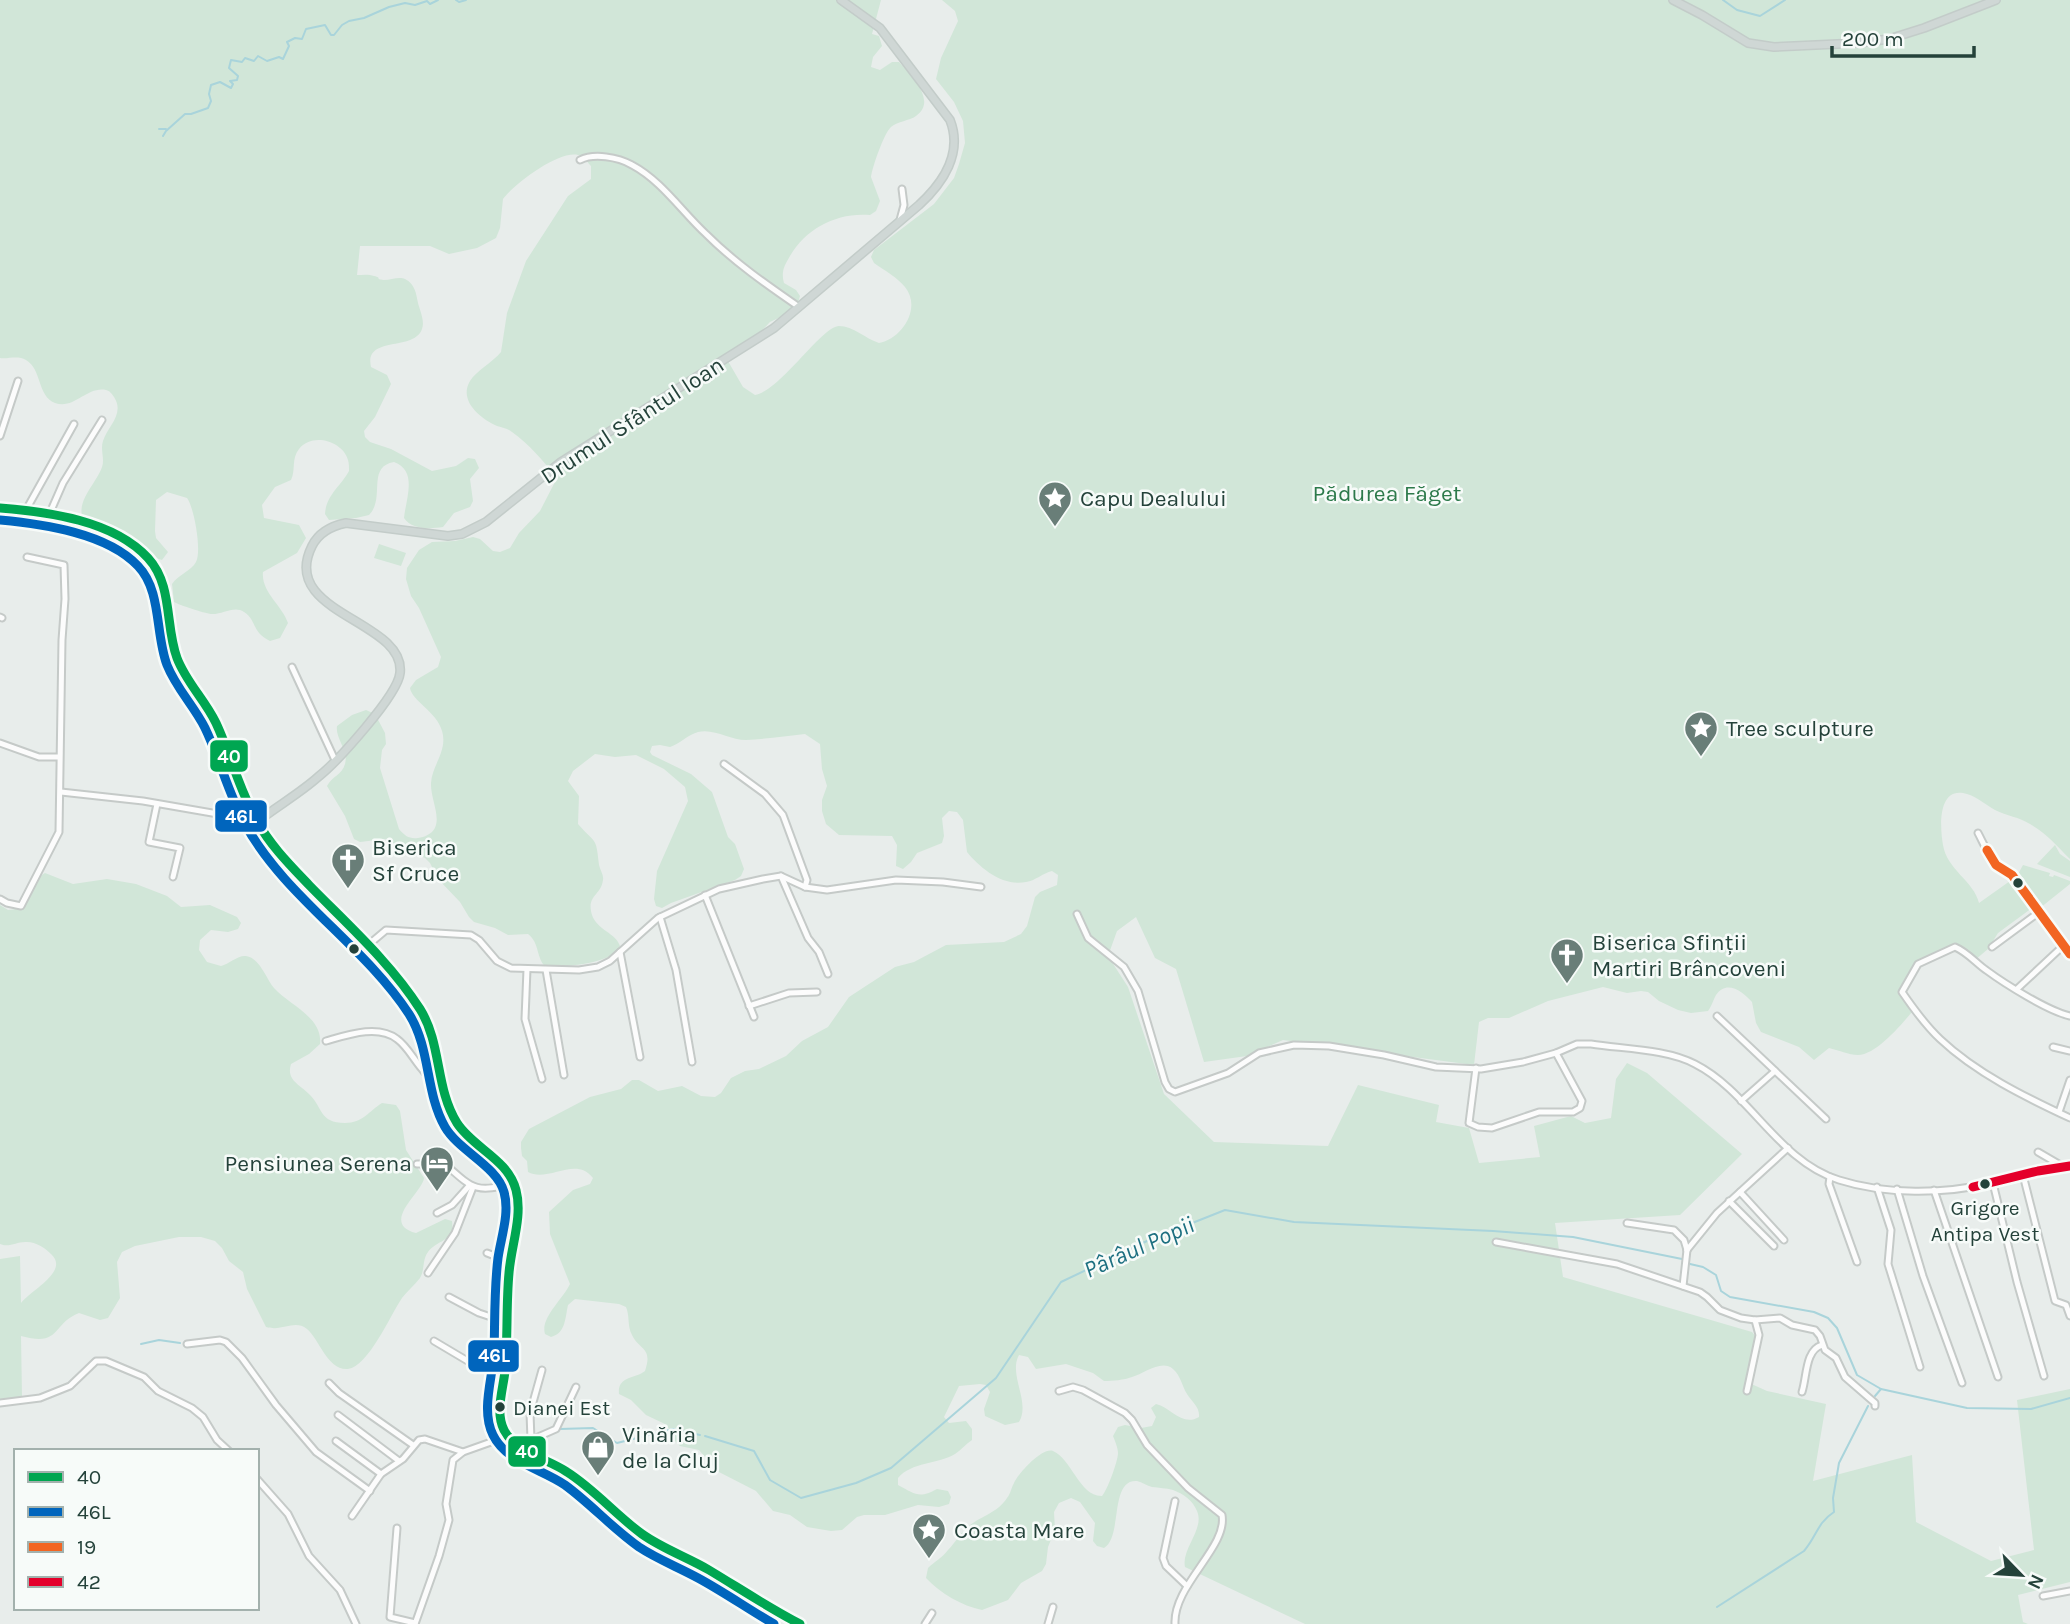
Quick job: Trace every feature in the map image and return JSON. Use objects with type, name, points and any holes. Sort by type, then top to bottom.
[{"type":"main road","name":"Drumul Sfântul Ioan","points":[[256,819],[311,783],[335,760],[393,694],[399,679],[400,664],[397,653],[391,646],[331,606],[313,587],[307,574],[306,561],[320,534],[336,525],[352,523],[442,536],[453,536],[471,530],[561,462],[774,328],[928,197],[942,180],[952,157],[954,130],[948,115],[880,28],[841,0]]},
{"type":"main road","points":[[1673,0],[1748,43],[1774,47],[1859,43],[1898,37],[1996,0]]},
{"type":"main road","points":[[0,508],[26,510],[103,530],[140,550],[159,573],[175,654],[217,725],[256,819],[284,859],[367,946],[412,997],[426,1018],[435,1037],[450,1111],[461,1129],[508,1171],[514,1183],[517,1209],[510,1262],[505,1374],[500,1406],[502,1423],[508,1436],[515,1443],[583,1483],[643,1535],[800,1624]]},
{"type":"street","points":[[580,160],[586,157],[605,158],[635,166],[661,188],[706,235],[749,271],[799,307]]},
{"type":"street","points":[[900,220],[904,205],[902,189]]},
{"type":"street","points":[[0,436],[18,381]]},
{"type":"street","points":[[49,515],[64,483],[102,420]]},
{"type":"street","points":[[26,510],[74,424]]},
{"type":"street","points":[[0,899],[21,906],[59,832],[64,565],[27,557]]},
{"type":"street","points":[[292,667],[335,760]]},
{"type":"street","points":[[0,743],[40,757],[59,757]]},
{"type":"street","points":[[723,764],[765,794],[782,815],[807,880],[805,887]]},
{"type":"street","points":[[61,792],[256,819]]},
{"type":"street","points":[[157,804],[149,842],[180,848],[173,877]]},
{"type":"street","points":[[1978,833],[1996,866],[2002,872],[2012,875],[2070,954]]},
{"type":"street","points":[[780,876],[808,938],[819,952],[828,974]]},
{"type":"street","points":[[367,946],[386,929],[471,935],[479,940],[497,961],[511,968],[579,970],[598,967],[620,952],[660,917],[705,895],[719,889],[780,876],[805,887],[827,890],[896,880],[981,887]]},
{"type":"street","points":[[705,895],[754,1017]]},
{"type":"street","points":[[1992,947],[2038,913]]},
{"type":"street","points":[[1077,914],[1088,938],[1124,967],[1138,991],[1165,1082],[1175,1093],[1228,1073],[1259,1053],[1294,1045],[1329,1046],[1436,1067],[1476,1069],[1508,1065],[1582,1044],[1679,1057],[1704,1069],[1812,1167],[1830,1177],[1858,1185],[1897,1189],[1961,1189],[2067,1166]]},
{"type":"street","points":[[660,917],[676,970],[692,1062]]},
{"type":"street","points":[[2017,989],[2063,946]]},
{"type":"street","points":[[2070,1016],[2059,1013],[2017,989],[1955,947],[1918,964],[1903,990],[1904,995],[1937,1036],[1949,1046],[2001,1083],[2070,1118]]},
{"type":"street","points":[[620,952],[640,1056]]},
{"type":"street","points":[[527,969],[525,1019],[542,1079]]},
{"type":"street","points":[[546,970],[565,1075]]},
{"type":"street","points":[[749,1006],[789,993],[817,992]]},
{"type":"street","points":[[1717,1016],[1826,1119]]},
{"type":"street","points":[[326,1041],[356,1032],[382,1032],[403,1045],[428,1077],[444,1086]]},
{"type":"street","points":[[2053,1047],[2070,1051]]},
{"type":"street","points":[[1476,1069],[1469,1123],[1471,1125],[1492,1128],[1539,1112],[1576,1112],[1582,1103],[1556,1053]]},
{"type":"street","points":[[1741,1101],[1775,1071]]},
{"type":"street","points":[[2059,1112],[2070,1080]]},
{"type":"street","points":[[1687,1250],[1713,1217],[1788,1148]]},
{"type":"street","points":[[2038,1152],[2067,1166],[2070,1174]]},
{"type":"street","points":[[417,1164],[445,1164],[471,1187],[494,1188],[514,1183]]},
{"type":"street","points":[[2023,1175],[2056,1301],[2066,1305],[2070,1316]]},
{"type":"street","points":[[1830,1177],[1829,1184],[1857,1262]]},
{"type":"street","points":[[1993,1183],[2044,1376]]},
{"type":"street","points":[[438,1213],[452,1205],[471,1187]]},
{"type":"street","points":[[428,1273],[455,1233],[471,1187]]},
{"type":"street","points":[[1877,1187],[1891,1230],[1888,1264],[1920,1367]]},
{"type":"street","points":[[1897,1189],[1923,1276],[1962,1383]]},
{"type":"street","points":[[1934,1190],[1998,1377]]},
{"type":"street","points":[[1740,1192],[1784,1240]]},
{"type":"street","points":[[1730,1201],[1773,1246]]},
{"type":"street","points":[[1627,1223],[1674,1230],[1684,1240],[1687,1250],[1683,1286]]},
{"type":"street","points":[[1496,1242],[1617,1265],[1683,1286],[1707,1297],[1720,1310],[1755,1320],[1780,1318],[1792,1325],[1811,1328],[1818,1333],[1822,1345],[1836,1358],[1851,1384],[1871,1399],[1875,1406]]},
{"type":"street","points":[[487,1253],[510,1262]]},
{"type":"street","points":[[449,1297],[479,1313],[506,1322]]},
{"type":"street","points":[[1747,1391],[1759,1335],[1755,1320]]},
{"type":"street","points":[[187,1344],[220,1340],[226,1342],[242,1358],[276,1405],[316,1452],[370,1491]]},
{"type":"street","points":[[434,1341],[471,1363],[505,1374]]},
{"type":"street","points":[[1802,1392],[1811,1353],[1817,1346],[1822,1345]]},
{"type":"street","points":[[0,1403],[40,1398],[70,1386],[96,1361],[106,1362],[144,1377],[158,1391],[192,1408],[203,1417],[217,1440],[227,1449]]},
{"type":"street","points":[[527,1450],[531,1440],[530,1413],[542,1370]]},
{"type":"street","points":[[329,1383],[339,1393],[414,1445]]},
{"type":"street","points":[[531,1440],[556,1429],[576,1387]]},
{"type":"street","points":[[1059,1391],[1073,1387],[1083,1390],[1125,1413],[1146,1445],[1188,1488],[1220,1511],[1223,1521],[1220,1534],[1187,1586],[1177,1606],[1175,1624]]},
{"type":"street","points":[[338,1415],[399,1461]]},
{"type":"street","points":[[397,1528],[390,1617],[415,1623],[449,1520],[446,1504],[453,1460],[463,1452],[508,1436]]},
{"type":"street","points":[[352,1516],[382,1475],[414,1445],[425,1439],[463,1452]]},
{"type":"street","points":[[336,1441],[382,1475]]},
{"type":"street","points":[[259,1481],[288,1514],[309,1556],[340,1590],[356,1624]]},
{"type":"street","points":[[1175,1501],[1163,1558],[1166,1566],[1187,1586]]},
{"type":"street","points":[[2043,1596],[2070,1591]]},
{"type":"street","points":[[1048,1624],[1054,1607]]},
{"type":"street","points":[[925,1624],[932,1613]]},
{"type":"green space","name":"Pădurea Făget","points":[[0,0],[881,0],[872,34],[879,36],[882,46],[873,57],[871,67],[880,70],[892,62],[899,62],[920,88],[924,103],[922,110],[913,118],[891,127],[882,143],[871,177],[880,201],[876,211],[870,215],[835,219],[805,237],[790,256],[783,272],[784,283],[796,290],[800,296],[797,306],[770,322],[753,340],[725,356],[743,387],[755,395],[777,382],[831,329],[844,327],[879,343],[895,336],[907,321],[910,295],[902,284],[874,263],[871,257],[874,250],[934,204],[954,178],[965,143],[963,121],[954,102],[936,79],[941,58],[958,21],[955,11],[942,0],[2070,0],[2070,859],[2036,828],[1967,794],[1957,793],[1950,796],[1945,802],[1941,819],[1945,854],[1972,888],[1979,903],[2010,881],[2032,908],[1998,933],[1988,949],[1975,960],[1956,946],[1949,946],[1919,960],[1899,993],[1912,1012],[1880,1045],[1858,1055],[1829,1048],[1814,1060],[1799,1047],[1761,1032],[1756,1023],[1752,1002],[1735,989],[1720,990],[1708,1011],[1691,1013],[1659,1001],[1648,992],[1627,993],[1603,987],[1548,1001],[1509,1018],[1488,1018],[1479,1022],[1474,1065],[1283,1040],[1247,1056],[1204,1062],[1176,969],[1155,958],[1136,917],[1117,931],[1108,956],[1128,987],[1164,1094],[1214,1142],[1328,1146],[1358,1085],[1439,1105],[1436,1122],[1469,1128],[1479,1163],[1540,1157],[1534,1126],[1571,1116],[1585,1123],[1611,1118],[1616,1079],[1627,1063],[1647,1073],[1742,1154],[1680,1215],[1555,1223],[1563,1277],[1752,1332],[1756,1337],[1747,1382],[1767,1391],[1826,1404],[1813,1481],[1912,1455],[1916,1522],[1991,1561],[2034,1550],[2017,1400],[2070,1389],[2070,1582],[2018,1595],[2023,1622],[2028,1624],[1305,1624],[1185,1567],[1186,1553],[1198,1525],[1199,1518],[1195,1507],[1188,1498],[1177,1492],[1137,1481],[1128,1483],[1123,1489],[1113,1533],[1104,1548],[1093,1541],[1095,1523],[1080,1502],[1071,1498],[1059,1503],[1054,1512],[1055,1530],[1042,1571],[1021,1583],[1008,1600],[982,1610],[959,1602],[938,1589],[926,1578],[928,1568],[946,1553],[974,1522],[1003,1503],[1020,1474],[1043,1453],[1053,1451],[1059,1455],[1088,1490],[1094,1495],[1102,1496],[1118,1457],[1113,1436],[1118,1427],[1152,1426],[1156,1417],[1151,1408],[1156,1404],[1187,1420],[1199,1417],[1197,1407],[1173,1369],[1158,1366],[1129,1378],[1104,1381],[1093,1373],[1066,1364],[1036,1369],[1028,1357],[1019,1355],[1016,1371],[1023,1406],[1019,1422],[1005,1425],[985,1416],[984,1409],[990,1392],[986,1385],[959,1386],[944,1417],[949,1423],[966,1421],[972,1429],[972,1440],[955,1454],[910,1469],[898,1478],[898,1485],[917,1494],[926,1494],[937,1489],[948,1491],[951,1497],[949,1504],[939,1507],[918,1505],[885,1515],[864,1515],[857,1517],[842,1530],[807,1527],[790,1515],[773,1511],[756,1491],[717,1471],[699,1450],[680,1446],[667,1425],[646,1415],[631,1400],[619,1394],[621,1384],[645,1371],[647,1363],[647,1353],[630,1332],[626,1307],[575,1299],[568,1305],[560,1332],[551,1337],[545,1334],[544,1328],[549,1315],[570,1284],[550,1234],[549,1212],[573,1190],[590,1184],[593,1178],[578,1169],[544,1174],[528,1172],[527,1161],[522,1156],[521,1142],[529,1129],[590,1097],[621,1089],[632,1080],[639,1080],[658,1091],[682,1086],[701,1096],[715,1097],[731,1078],[786,1056],[802,1041],[828,1027],[849,997],[895,967],[914,962],[946,945],[1004,942],[1021,934],[1027,926],[1035,897],[1057,885],[1058,875],[1052,871],[1017,883],[993,875],[967,852],[963,820],[957,812],[949,811],[942,818],[942,843],[917,853],[903,869],[896,866],[897,845],[892,836],[839,835],[826,824],[822,811],[822,800],[827,786],[822,769],[820,744],[805,734],[746,740],[704,731],[694,733],[670,747],[652,746],[652,755],[691,774],[712,792],[728,837],[735,844],[744,869],[741,876],[735,880],[662,908],[656,906],[654,899],[657,871],[688,801],[685,787],[664,769],[636,755],[615,757],[595,754],[573,771],[568,781],[579,796],[578,824],[596,844],[603,876],[602,885],[592,899],[592,915],[620,946],[616,952],[599,961],[546,967],[528,934],[508,935],[474,922],[460,902],[438,879],[425,858],[385,839],[360,842],[354,839],[345,816],[327,786],[342,771],[346,759],[337,726],[352,715],[366,710],[375,714],[385,733],[386,744],[382,750],[380,768],[399,829],[412,838],[428,835],[434,830],[436,816],[431,783],[443,745],[442,731],[435,718],[415,698],[410,688],[416,680],[438,667],[441,657],[411,596],[406,579],[407,568],[419,550],[432,542],[473,537],[480,539],[493,551],[500,552],[510,548],[519,533],[540,511],[557,478],[518,437],[478,414],[469,402],[467,388],[473,377],[501,352],[507,313],[526,261],[568,196],[591,179],[591,166],[582,157],[570,155],[549,163],[527,177],[503,199],[500,228],[496,238],[477,248],[449,254],[430,246],[360,246],[357,275],[372,275],[384,280],[403,278],[408,281],[416,292],[423,323],[417,336],[382,347],[371,357],[371,367],[387,375],[391,384],[375,417],[364,431],[365,437],[370,442],[391,449],[432,471],[456,466],[468,458],[475,459],[479,468],[470,479],[473,501],[470,507],[454,513],[443,527],[416,527],[404,518],[408,478],[401,466],[394,462],[386,465],[378,476],[376,500],[369,515],[329,520],[325,514],[326,507],[349,471],[348,460],[340,448],[326,441],[311,441],[305,444],[295,457],[291,480],[275,487],[262,505],[264,518],[299,525],[306,538],[297,553],[263,572],[265,586],[288,623],[280,638],[270,641],[260,634],[248,615],[240,610],[211,614],[174,602],[172,584],[194,565],[198,556],[196,529],[187,498],[167,492],[156,500],[156,538],[168,552],[162,560],[156,558],[125,531],[82,516],[85,497],[102,467],[103,441],[117,414],[117,403],[110,392],[93,391],[68,403],[55,403],[45,395],[31,364],[20,358],[0,358]]},
{"type":"green space","points":[[379,544],[406,553],[401,566],[374,558]]},
{"type":"green space","points":[[2055,845],[2060,854],[2070,861],[2070,877],[2037,864]]},
{"type":"green space","points":[[2023,865],[2070,881],[2070,884],[2040,908],[2017,876]]},
{"type":"green space","points":[[45,873],[73,884],[107,879],[136,884],[167,896],[181,907],[210,905],[237,917],[241,923],[238,929],[228,932],[211,930],[200,940],[199,950],[207,962],[221,966],[240,957],[251,958],[274,988],[311,1019],[320,1035],[320,1044],[291,1064],[290,1074],[294,1081],[314,1099],[326,1117],[337,1122],[357,1121],[382,1103],[396,1105],[400,1111],[406,1150],[424,1178],[402,1215],[402,1222],[406,1228],[416,1233],[445,1219],[452,1221],[452,1228],[448,1237],[428,1252],[420,1278],[402,1298],[371,1350],[356,1366],[348,1369],[335,1365],[302,1326],[266,1327],[247,1289],[243,1272],[229,1261],[222,1248],[215,1241],[201,1237],[179,1237],[135,1246],[122,1252],[117,1262],[120,1298],[108,1318],[100,1320],[79,1313],[55,1333],[43,1339],[21,1336],[22,1397],[0,1402],[0,1259],[20,1256],[21,1303],[47,1280],[56,1267],[56,1260],[37,1244],[0,1244],[0,905],[8,910],[24,905],[39,877]]},
{"type":"waterway","points":[[163,136],[185,114],[208,108],[211,85],[220,82],[231,88],[233,84],[230,81],[237,80],[238,76],[229,68],[231,60],[242,62],[245,58],[254,61],[258,56],[267,61],[279,57],[283,59],[289,46],[287,42],[295,38],[302,39],[306,29],[325,25],[331,35],[334,35],[349,21],[364,18],[389,7],[427,1],[430,4],[438,0]]},
{"type":"waterway","points":[[456,0],[466,0]]},
{"type":"waterway","points":[[1723,0],[1737,10],[1760,16],[1785,0]]},
{"type":"waterway","points":[[159,129],[166,129]]},
{"type":"waterway","name":"Pârâul Popii","points":[[705,1436],[754,1451],[770,1480],[801,1498],[856,1483],[891,1468],[996,1378],[1061,1282],[1147,1241],[1225,1210],[1294,1222],[1573,1237],[1682,1259]]},
{"type":"waterway","name":"Pârâul Popii","points":[[1690,1264],[1703,1267],[1716,1275],[1721,1291],[1730,1297],[1814,1312],[1828,1318],[1837,1328],[1857,1375],[1881,1389],[1967,1408],[2031,1409],[2070,1398]]},
{"type":"waterway","name":"Pârâul Popii","points":[[141,1344],[159,1340],[180,1343]]},
{"type":"waterway","points":[[1875,1396],[1881,1389]]},
{"type":"waterway","points":[[1717,1607],[1804,1551],[1824,1521],[1834,1512],[1833,1498],[1839,1463],[1868,1406]]},
{"type":"waterway","name":"Pârâul Popii","points":[[560,1429],[593,1428],[617,1443],[673,1429],[700,1435]]},
{"type":"transit line","name":"40","points":[[0,508],[79,520],[117,535],[148,558],[156,569],[165,593],[177,658],[216,723],[245,797],[262,830],[274,847],[382,959],[420,1009],[432,1037],[445,1095],[457,1123],[506,1170],[516,1190],[518,1210],[509,1273],[506,1359],[500,1408],[501,1423],[509,1438],[524,1450],[577,1479],[632,1527],[650,1539],[709,1570],[800,1624]]},
{"type":"transit line","name":"46L","points":[[0,520],[74,532],[109,545],[138,566],[146,576],[155,600],[167,665],[205,728],[245,824],[281,875],[370,965],[409,1014],[421,1042],[434,1100],[445,1127],[459,1144],[494,1174],[506,1200],[506,1217],[498,1258],[494,1354],[488,1395],[490,1426],[499,1444],[515,1458],[565,1485],[639,1547],[708,1583],[774,1624]]},
{"type":"transit line","name":"19","points":[[1987,850],[1996,865],[2012,875],[2070,954]]},
{"type":"transit line","name":"42","points":[[1973,1187],[2070,1166]]},
{"type":"place","name":"Capu Dealului","points":[[1055,528]]},
{"type":"place","name":"Tree sculpture","points":[[1701,758]]},
{"type":"place","name":"Biserica Sf Cruce","points":[[348,890]]},
{"type":"place","name":"Biserica Sfinții Martiri Brâncoveni","points":[[1567,985]]},
{"type":"place","name":"Grigore Antipa Vest","points":[[1985,1184]]},
{"type":"place","name":"Pensiunea Serena","points":[[437,1193]]},
{"type":"place","name":"Dianei Est","points":[[500,1407]]},
{"type":"place","name":"Vinăria de la Cluj","points":[[598,1477]]},
{"type":"place","name":"Coasta Mare","points":[[929,1560]]}]
